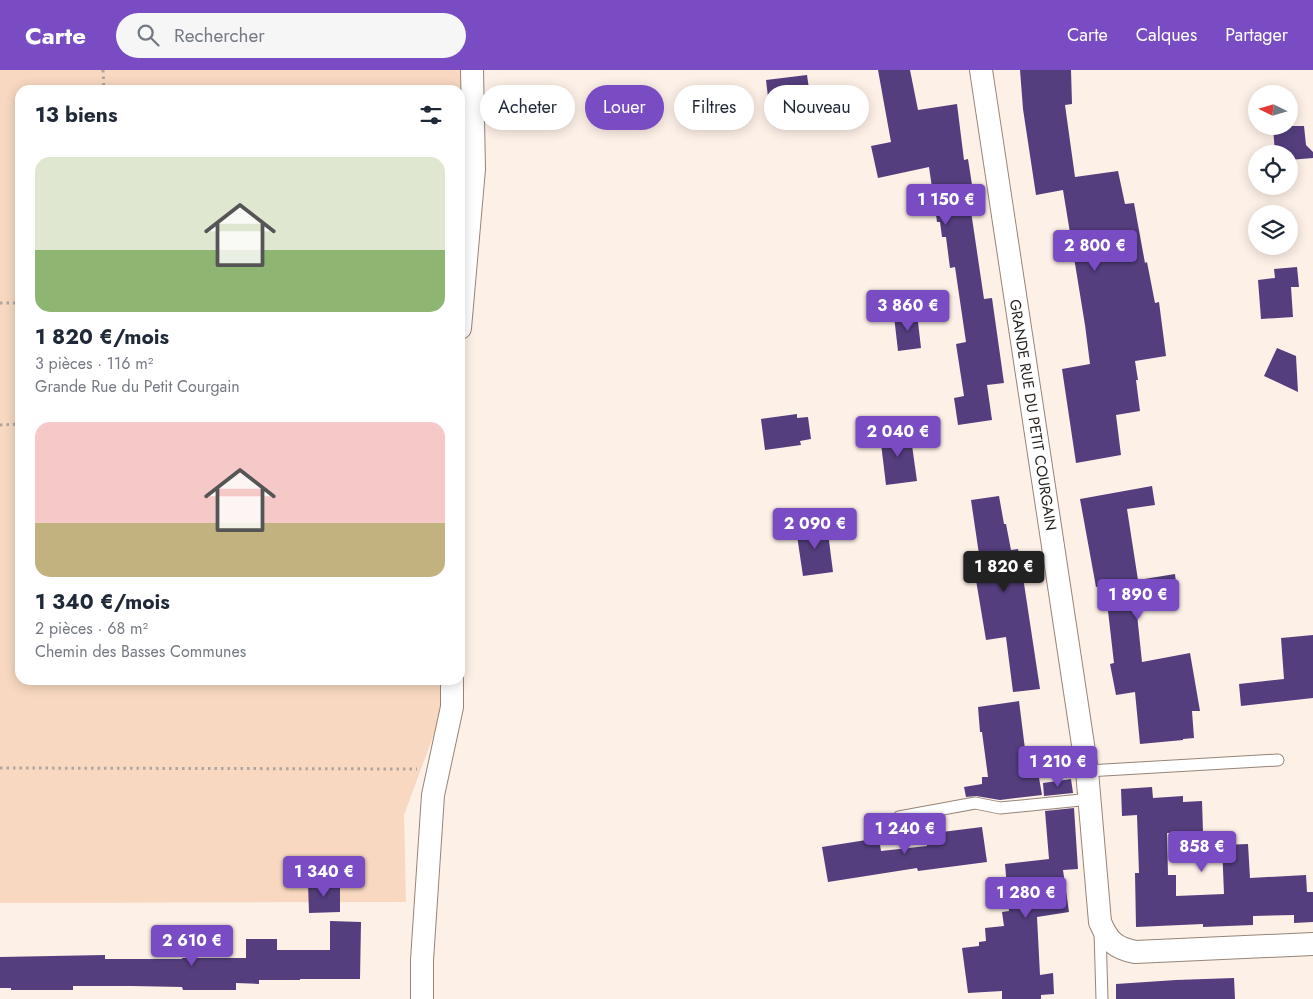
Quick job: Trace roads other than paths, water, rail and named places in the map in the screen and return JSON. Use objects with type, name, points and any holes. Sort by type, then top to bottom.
[{"type":"street","points":[[465,271],[474,169],[472,70]]},
{"type":"street","name":"GRANDE RUE DU PETIT COURGAIN","points":[[981,70],[1087,771],[1100,922],[1104,933],[1117,946],[1135,952],[1313,944]]},
{"type":"street","points":[[422,999],[422,960],[434,795],[452,707],[452,685]]},
{"type":"lane","points":[[1087,771],[1278,760]]},
{"type":"lane","points":[[899,817],[975,804],[1000,808],[1090,799]]},
{"type":"lane","points":[[1100,922],[1102,999]]}]
